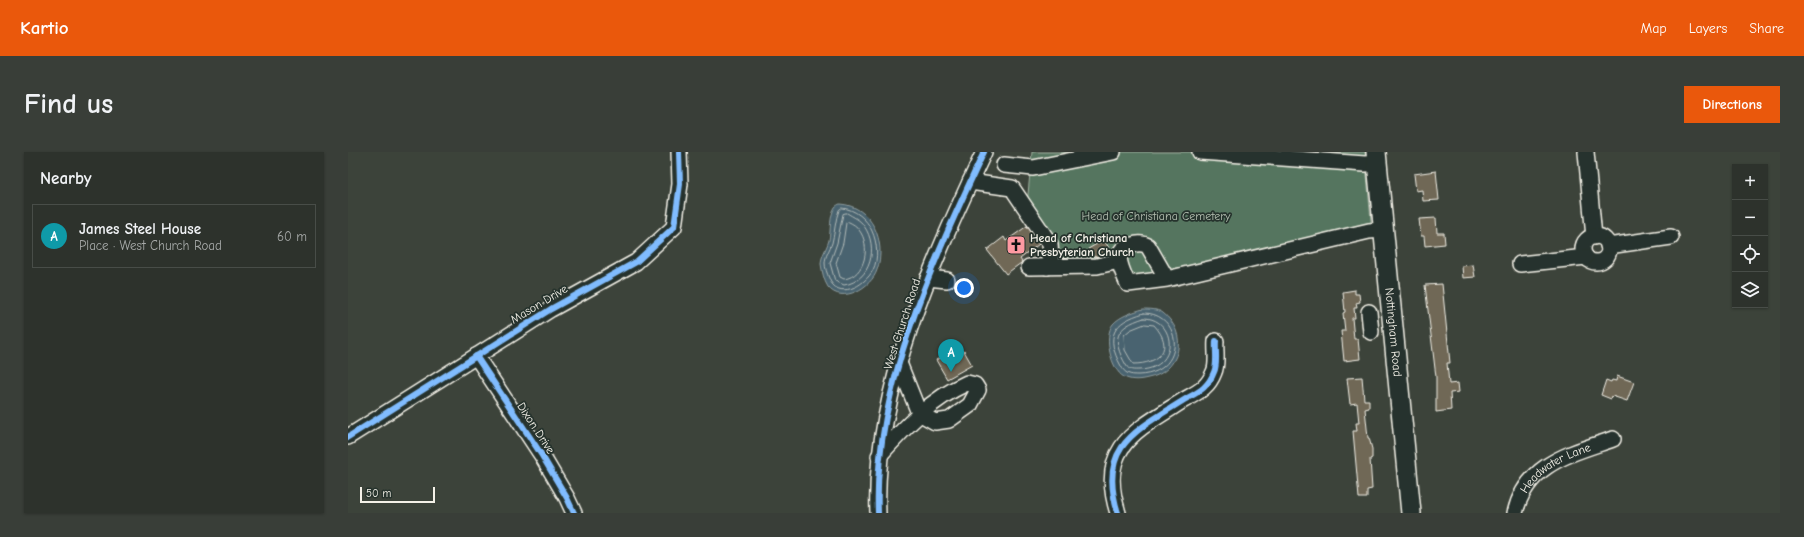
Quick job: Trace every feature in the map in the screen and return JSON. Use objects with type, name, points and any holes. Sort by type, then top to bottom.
[{"type":"main road","name":"Nottingham Road","points":[[1376,157],[1411,513]]},
{"type":"street","name":"Mason Drive","points":[[348,437],[551,309],[636,262],[674,227],[680,184],[679,152]]},
{"type":"street","name":"West Church Road","points":[[878,513],[877,483],[879,456],[887,411],[899,363],[928,278],[984,152]]},
{"type":"street","points":[[1004,165],[1033,168],[1113,152]]},
{"type":"street","points":[[1200,152],[1365,164],[1376,157]]},
{"type":"street","points":[[1586,152],[1594,237]]},
{"type":"street","points":[[970,182],[1012,188],[1050,244],[1051,256],[1047,267]]},
{"type":"street","points":[[1167,279],[1151,251],[1143,244],[1130,245],[1123,248],[1120,252],[1119,261],[1128,284],[1167,279],[1368,231],[1383,230]]},
{"type":"street","points":[[1608,246],[1671,237]]},
{"type":"street","points":[[1589,238],[1601,238],[1608,246],[1608,255],[1602,261],[1593,262],[1583,253],[1584,245],[1589,238]]},
{"type":"street","points":[[1520,264],[1586,257]]},
{"type":"street","points":[[1029,267],[1096,266],[1119,261]]},
{"type":"street","points":[[928,278],[947,280]]},
{"type":"street","points":[[1369,312],[1371,332]]},
{"type":"street","points":[[1118,513],[1112,494],[1112,476],[1117,455],[1124,442],[1139,428],[1206,387],[1215,370],[1216,341]]},
{"type":"street","name":"Dixon Drive","points":[[476,356],[541,454],[567,498],[574,513]]},
{"type":"street","points":[[879,456],[919,413],[899,363]]},
{"type":"street","name":"Headwater Lane","points":[[1515,513],[1525,488],[1531,480],[1545,468],[1559,459],[1613,439]]},
{"type":"green space","name":"Head of Christiana Cemetery","points":[[1032,152],[1365,152],[1372,233],[1122,290],[1115,266],[1073,271],[1027,205]]},
{"type":"water","points":[[840,204],[851,206],[861,211],[868,218],[878,237],[880,248],[880,259],[874,276],[863,288],[848,294],[834,292],[828,287],[824,279],[821,264],[829,240],[833,211],[835,207]]},
{"type":"water","points":[[1143,309],[1159,311],[1171,321],[1176,331],[1178,351],[1168,368],[1159,374],[1136,380],[1124,377],[1115,367],[1110,352],[1109,336],[1110,329],[1116,321]]},
{"type":"building","points":[[1436,171],[1439,200],[1423,201],[1422,190],[1416,191],[1414,174]]},
{"type":"building","points":[[1436,218],[1437,233],[1444,233],[1445,244],[1425,246],[1424,236],[1421,236],[1419,219]]},
{"type":"building","name":"Head of Christiana Presbyterian Church","points":[[1027,226],[1039,244],[1020,259],[1022,262],[1021,263],[1006,274],[987,250],[1004,237],[1006,241]]},
{"type":"building","points":[[1104,240],[1109,248],[1105,250],[1108,254],[1094,257],[1088,249]]},
{"type":"building","points":[[1473,265],[1475,277],[1463,278],[1462,266]]},
{"type":"building","points":[[1442,284],[1450,363],[1447,363],[1449,384],[1458,383],[1459,392],[1450,393],[1451,410],[1436,412],[1436,377],[1425,285]]},
{"type":"building","points":[[1355,290],[1355,294],[1359,294],[1360,302],[1356,303],[1357,308],[1354,308],[1355,318],[1352,318],[1354,339],[1358,339],[1360,359],[1344,361],[1341,331],[1345,331],[1343,292]]},
{"type":"building","points":[[951,351],[955,357],[964,351],[972,365],[947,379],[936,360]]},
{"type":"building","points":[[1617,376],[1634,382],[1627,401],[1612,396],[1611,399],[1601,395],[1606,380],[1611,382],[1612,380],[1616,381]]},
{"type":"building","points":[[1362,377],[1364,400],[1369,400],[1369,408],[1365,409],[1368,438],[1372,449],[1372,458],[1370,459],[1372,489],[1367,490],[1367,498],[1359,498],[1353,431],[1357,431],[1356,423],[1359,423],[1357,403],[1350,404],[1347,378]]},
{"type":"cycle path","points":[[348,437],[551,309],[636,262],[674,227],[680,184],[679,152]]},
{"type":"cycle path","points":[[878,513],[879,467],[885,420],[896,374],[910,328],[927,282],[945,237],[984,152]]},
{"type":"cycle path","points":[[1118,513],[1113,490],[1113,472],[1117,456],[1125,443],[1136,432],[1150,421],[1206,386],[1215,369],[1216,341]]},
{"type":"cycle path","points":[[476,356],[541,454],[567,498],[574,513]]},
{"type":"place","name":"Head of Christiana Presbyterian Church","points":[[1016,245]]},
{"type":"place","name":"James Steel House","points":[[951,372]]}]
